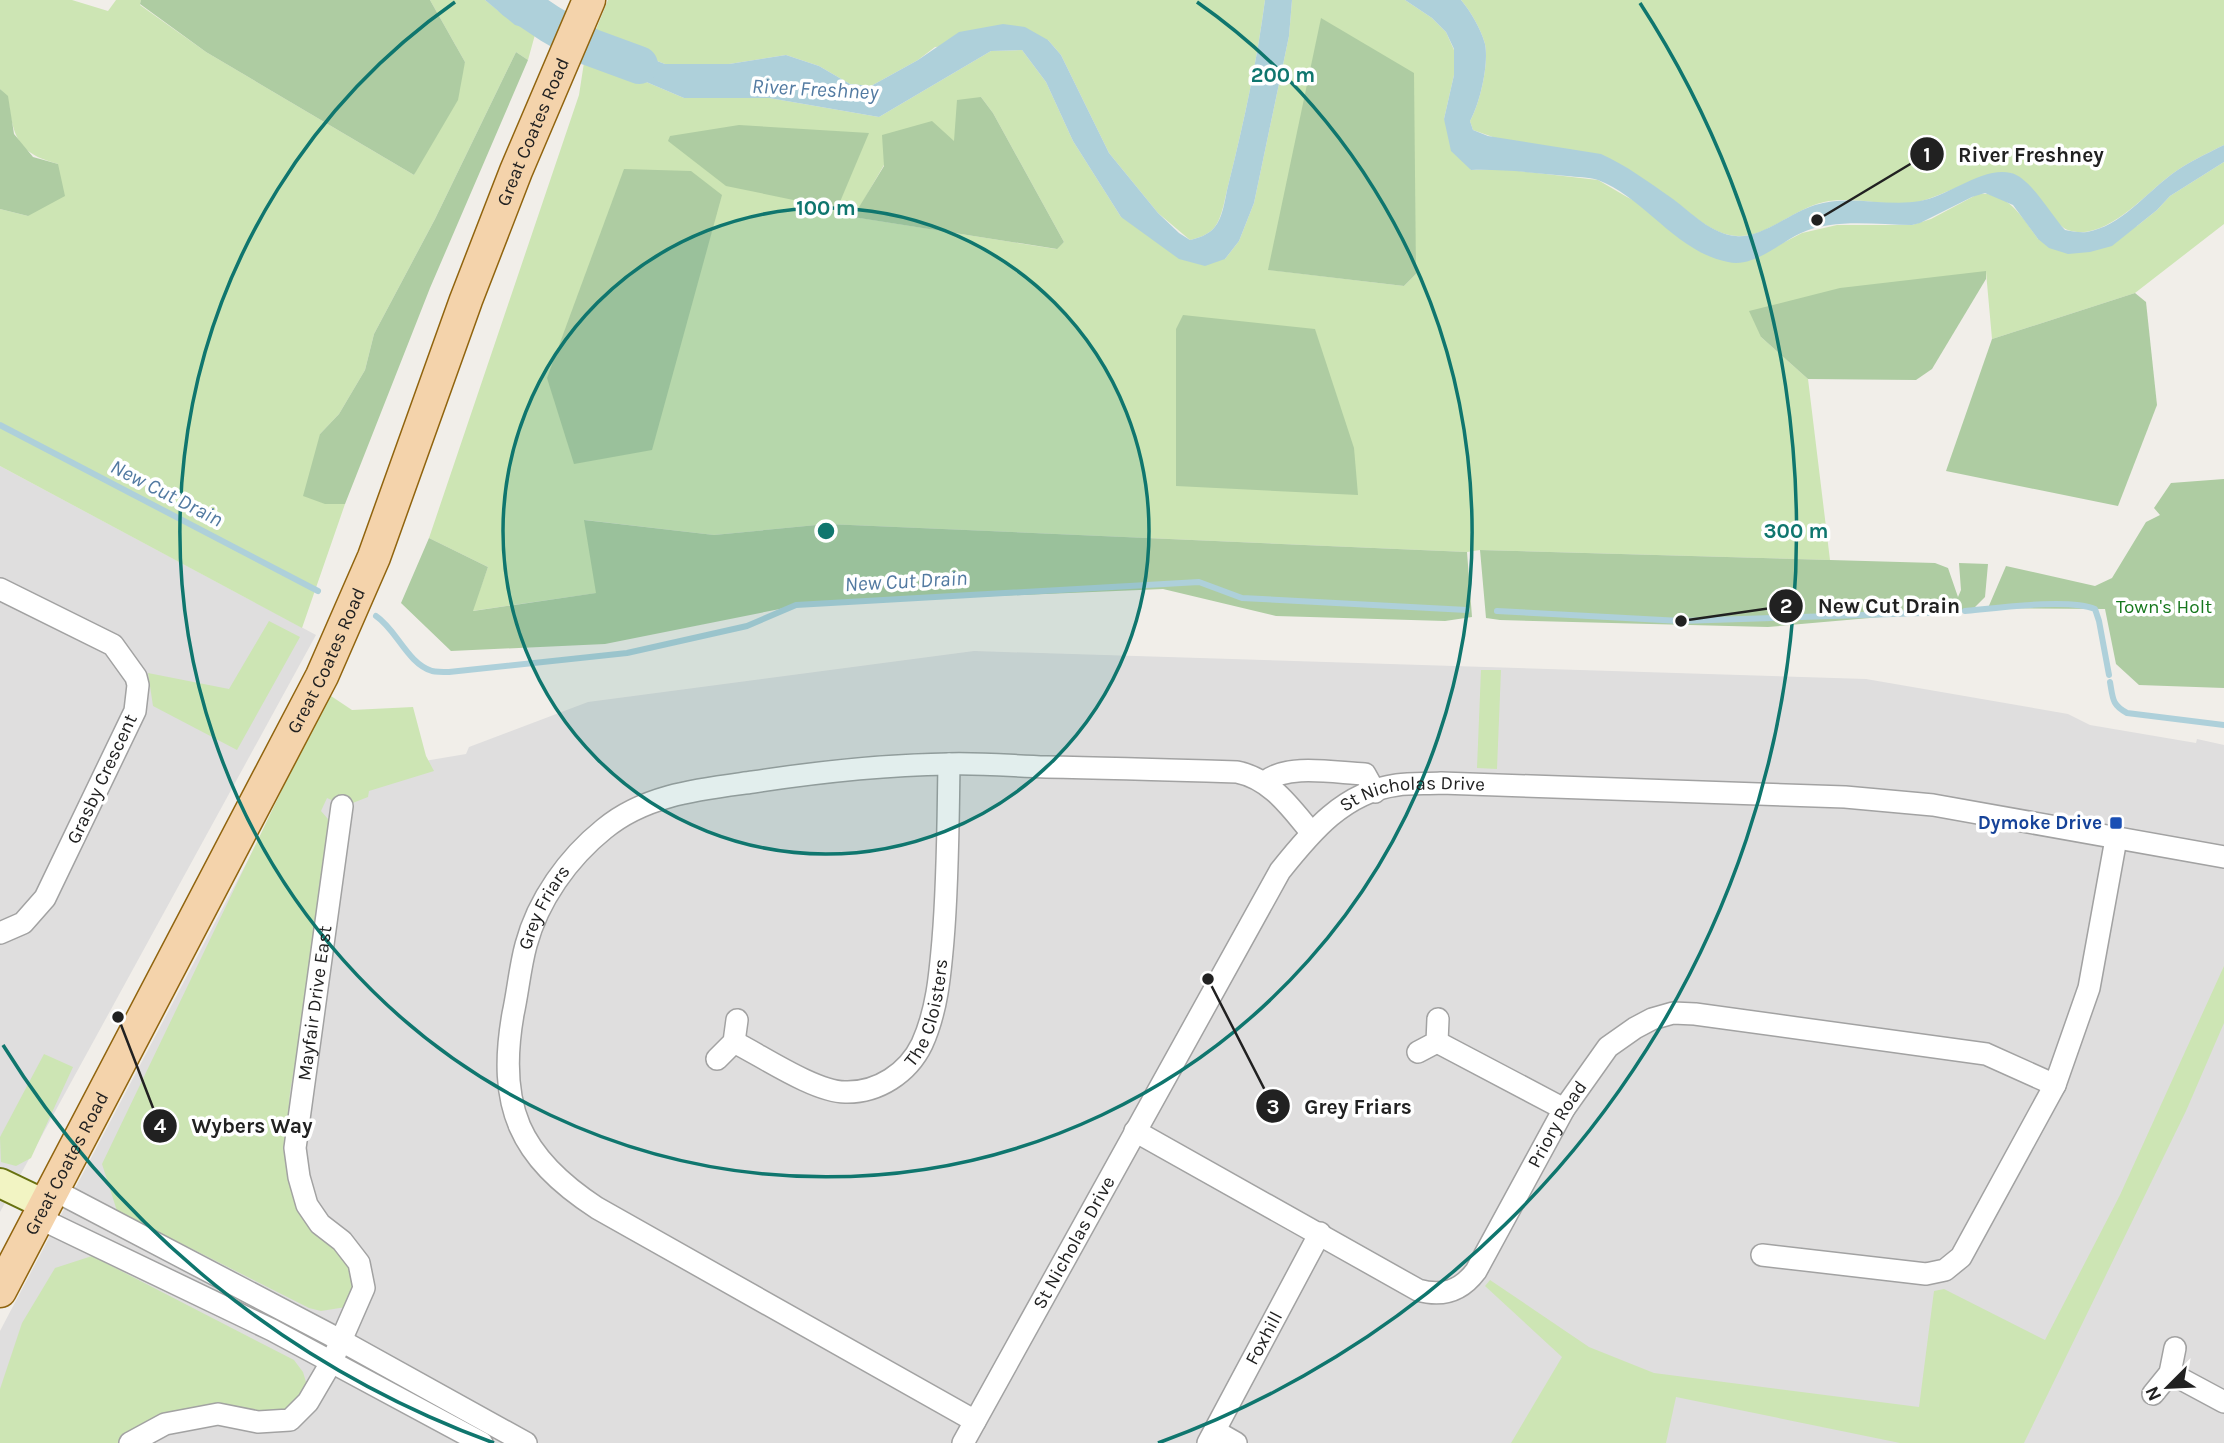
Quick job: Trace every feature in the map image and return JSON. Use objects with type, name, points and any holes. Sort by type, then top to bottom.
[{"type":"main road","name":"Great Coates Road","points":[[0,1291],[301,716],[362,587],[466,300],[560,64],[587,6]]},
{"type":"street","name":"Grasby Crescent","points":[[0,589],[113,645],[136,677],[138,685],[135,711],[45,898],[23,923],[0,933]]},
{"type":"street","name":"Grey Friars","points":[[975,1421],[575,1194],[554,1178],[521,1131],[508,1084],[508,1043],[526,945],[535,918],[566,867],[604,828],[644,806],[688,791],[832,771],[948,764],[1237,772],[1252,775],[1265,782],[1311,832]]},
{"type":"street","name":"The Cloisters","points":[[718,1059],[735,1031],[820,1087],[844,1092],[871,1089],[893,1079],[908,1064],[921,1045],[939,989],[948,878],[948,764]]},
{"type":"street","points":[[1265,782],[1273,775],[1293,771],[1365,774],[1375,792]]},
{"type":"street","name":"St Nicholas Drive","points":[[963,1443],[1274,881],[1311,832],[1339,808],[1395,785],[1441,783],[1845,797],[1933,806],[2224,857]]},
{"type":"street","name":"Mayfair Drive East","points":[[130,1443],[165,1424],[218,1414],[258,1422],[290,1420],[308,1402],[332,1361],[364,1287],[359,1263],[342,1241],[320,1224],[307,1205],[295,1148],[342,806]]},
{"type":"street","points":[[1762,1255],[1919,1273],[1945,1270],[1961,1257],[2055,1085],[2089,988],[2116,839]]},
{"type":"street","name":"Priory Road","points":[[1135,1131],[1418,1290],[1445,1293],[1469,1281],[1476,1271],[1564,1109],[1608,1047],[1634,1028],[1673,1013],[1718,1016],[1986,1054],[2055,1085]]},
{"type":"street","points":[[1438,1019],[1427,1047],[1564,1109]]},
{"type":"street","points":[[0,1183],[340,1340],[516,1441]]},
{"type":"street","points":[[46,1204],[482,1443]]},
{"type":"street","name":"Foxhill","points":[[1211,1437],[1320,1233]]},
{"type":"street","points":[[2153,1394],[2170,1373],[2175,1348]]},
{"type":"street","points":[[2170,1373],[2224,1402]]},
{"type":"street","points":[[1211,1437],[1236,1443]]},
{"type":"shaded area","points":[[0,466],[316,635],[0,1212]]},
{"type":"shaded area","points":[[974,651],[1866,679],[2068,714],[2090,725],[2196,743],[2197,739],[2224,745],[2224,1443],[0,1443],[0,1331],[288,784],[466,754],[469,747],[588,702]]},
{"type":"green space","points":[[0,0],[72,0],[108,11],[116,0],[141,0],[140,5],[206,52],[414,175],[465,62],[430,0],[485,0],[515,24],[536,31],[528,60],[516,52],[435,219],[374,334],[365,370],[339,414],[320,434],[325,504],[345,504],[302,628],[0,466],[0,209],[28,216],[58,164],[38,157],[24,148],[12,124],[8,100],[0,89]]},
{"type":"green space","points":[[141,0],[430,0],[465,62],[458,100],[414,175],[206,52],[140,4]]},
{"type":"green space","points":[[608,0],[1265,0],[1250,91],[1222,212],[1212,230],[1190,240],[1158,213],[1109,153],[1061,55],[1048,40],[935,47],[918,60],[871,86],[850,84],[819,66],[786,55],[729,64],[665,64],[593,37]]},
{"type":"green space","points":[[1292,0],[1405,0],[1432,18],[1446,32],[1454,50],[1454,75],[1444,119],[1471,170],[1501,169],[1598,180],[1750,260],[1802,233],[1837,225],[1912,225],[1931,219],[1978,194],[1988,194],[2006,201],[2021,215],[2038,239],[2137,226],[2170,196],[2224,162],[2224,224],[2135,293],[1992,339],[1986,272],[1761,337],[1808,379],[1830,560],[1480,550],[1467,552],[827,524],[714,535],[585,520],[597,593],[472,611],[488,567],[429,538],[579,95],[585,56],[684,98],[769,98],[879,117],[991,51],[1022,50],[1046,82],[1073,141],[1121,217],[1225,259],[1239,241],[1254,203],[1289,36]],"holes":[[[981,97],[993,113],[1064,242],[1056,249],[854,217],[884,165],[954,142]],[[1269,270],[1416,274],[1404,286]]]},
{"type":"green space","points":[[1461,0],[2224,0],[2224,145],[2178,170],[2110,223],[2082,232],[2063,227],[2011,173],[1978,179],[1913,203],[1849,200],[1824,202],[1761,232],[1731,235],[1713,229],[1675,201],[1473,130],[1470,121],[1483,83],[1486,52],[1478,27]]},
{"type":"green space","points":[[1321,18],[1414,73],[1416,274],[1404,286],[1268,270]]},
{"type":"green space","points":[[516,52],[528,60],[430,288],[345,504],[325,504],[303,496],[320,434],[339,414],[365,370],[374,334],[435,219]]},
{"type":"green space","points":[[0,89],[8,96],[14,134],[33,157],[58,164],[65,196],[28,216],[0,209]]},
{"type":"green space","points":[[981,97],[993,113],[1064,242],[1057,249],[853,217],[884,166],[882,135],[932,121],[954,141],[957,100]]},
{"type":"green space","points":[[739,125],[869,133],[837,209],[726,186],[668,141],[670,136]]},
{"type":"green space","points":[[624,169],[691,171],[722,195],[652,450],[574,464],[547,378]]},
{"type":"green space","points":[[1986,271],[1986,279],[1932,369],[1916,380],[1808,379],[1761,337],[1749,311],[1840,288]]},
{"type":"green space","points":[[2135,293],[2146,302],[2157,405],[2118,506],[1946,471],[1992,339]]},
{"type":"green space","points":[[1183,315],[1315,329],[1354,448],[1358,495],[1176,486],[1176,329]]},
{"type":"green space","name":"Town's Holt","points":[[2224,479],[2224,688],[2139,685],[2116,664],[2105,609],[1988,608],[2006,566],[2095,586],[2112,578],[2146,522],[2160,515],[2154,508],[2171,483]]},
{"type":"green space","points":[[584,520],[714,535],[827,524],[1467,552],[1472,617],[1445,621],[1276,616],[1163,589],[805,604],[605,644],[451,651],[401,603],[429,538],[488,567],[473,611],[596,593]]},
{"type":"green space","points":[[1480,550],[1935,563],[1948,568],[1958,597],[1961,590],[1959,563],[1988,564],[1985,597],[1973,609],[1768,627],[1500,620],[1486,618]]},
{"type":"green space","points":[[269,621],[300,637],[237,750],[153,706],[148,673],[229,689]]},
{"type":"green space","points":[[1481,670],[1501,670],[1497,769],[1477,768]]},
{"type":"green space","points":[[328,694],[352,710],[413,707],[426,756],[434,771],[369,791],[368,797],[345,806],[327,798],[321,811],[334,826],[335,843],[290,1092],[285,1163],[302,1208],[345,1253],[358,1272],[356,1295],[346,1307],[321,1311],[309,1308],[117,1211],[102,1164]]},
{"type":"green space","points":[[2224,966],[2224,1023],[2186,1111],[2024,1443],[1900,1443],[1676,1397],[1666,1443],[1511,1443],[1562,1357],[1485,1286],[1490,1280],[1589,1347],[1654,1373],[1919,1407],[1934,1291],[1944,1289],[2045,1340],[2120,1195]]},
{"type":"green space","points":[[44,1054],[73,1067],[31,1158],[16,1166],[1,1162],[0,1137]]},
{"type":"green space","points":[[92,1256],[294,1360],[303,1372],[308,1389],[296,1410],[268,1415],[244,1408],[211,1406],[124,1438],[118,1443],[0,1443],[0,1389],[22,1323],[55,1268]]},
{"type":"water","points":[[485,0],[530,0],[546,9],[536,31],[515,25]]},
{"type":"water","points":[[1265,0],[1292,0],[1289,36],[1254,203],[1239,241],[1225,259],[1205,266],[1179,259],[1121,217],[1073,141],[1046,82],[1022,50],[991,51],[879,117],[769,98],[684,98],[585,56],[593,37],[665,64],[729,64],[786,55],[819,66],[850,84],[871,86],[918,60],[959,32],[1003,24],[1025,27],[1048,40],[1061,55],[1109,153],[1158,213],[1190,240],[1212,230],[1222,212],[1250,91]]},
{"type":"water","points":[[1405,0],[1461,0],[1472,15],[1486,52],[1480,94],[1470,121],[1473,130],[1488,136],[1601,154],[1638,175],[1710,227],[1736,236],[1755,233],[1815,205],[1854,200],[1894,203],[1920,201],[1977,178],[2000,172],[2011,173],[2025,181],[2065,230],[2087,232],[2111,223],[2178,170],[2224,145],[2224,162],[2170,196],[2157,210],[2112,246],[2090,252],[2068,254],[2049,248],[2038,239],[2013,205],[1985,193],[1920,223],[1828,225],[1801,233],[1757,258],[1738,263],[1728,262],[1692,248],[1631,199],[1598,180],[1471,170],[1451,151],[1444,119],[1454,75],[1454,49],[1446,32],[1432,18]]},
{"type":"waterway","name":"River Freshney","points":[[514,0],[590,47],[639,65]]},
{"type":"waterway","name":"New Cut Drain","points":[[0,425],[318,591]]},
{"type":"waterway","name":"New Cut Drain","points":[[376,616],[423,667],[432,671],[449,672],[627,653],[747,626],[796,605],[1199,582],[1242,598],[1467,610]]},
{"type":"waterway","name":"New Cut Drain","points":[[1965,611],[2051,604],[2095,609],[2109,675]]},
{"type":"waterway","name":"New Cut Drain","points":[[1497,611],[1681,621],[1955,612]]},
{"type":"waterway","name":"New Cut Drain","points":[[2110,682],[2114,701],[2127,713],[2224,725]]},
{"type":"place","name":"River Freshney","points":[[1817,220]]},
{"type":"place","name":"New Cut Drain","points":[[1681,621]]},
{"type":"place","name":"Dymoke Drive","points":[[2116,823]]},
{"type":"place","name":"Grey Friars","points":[[1208,979]]},
{"type":"place","name":"Wybers Way","points":[[118,1017]]}]
